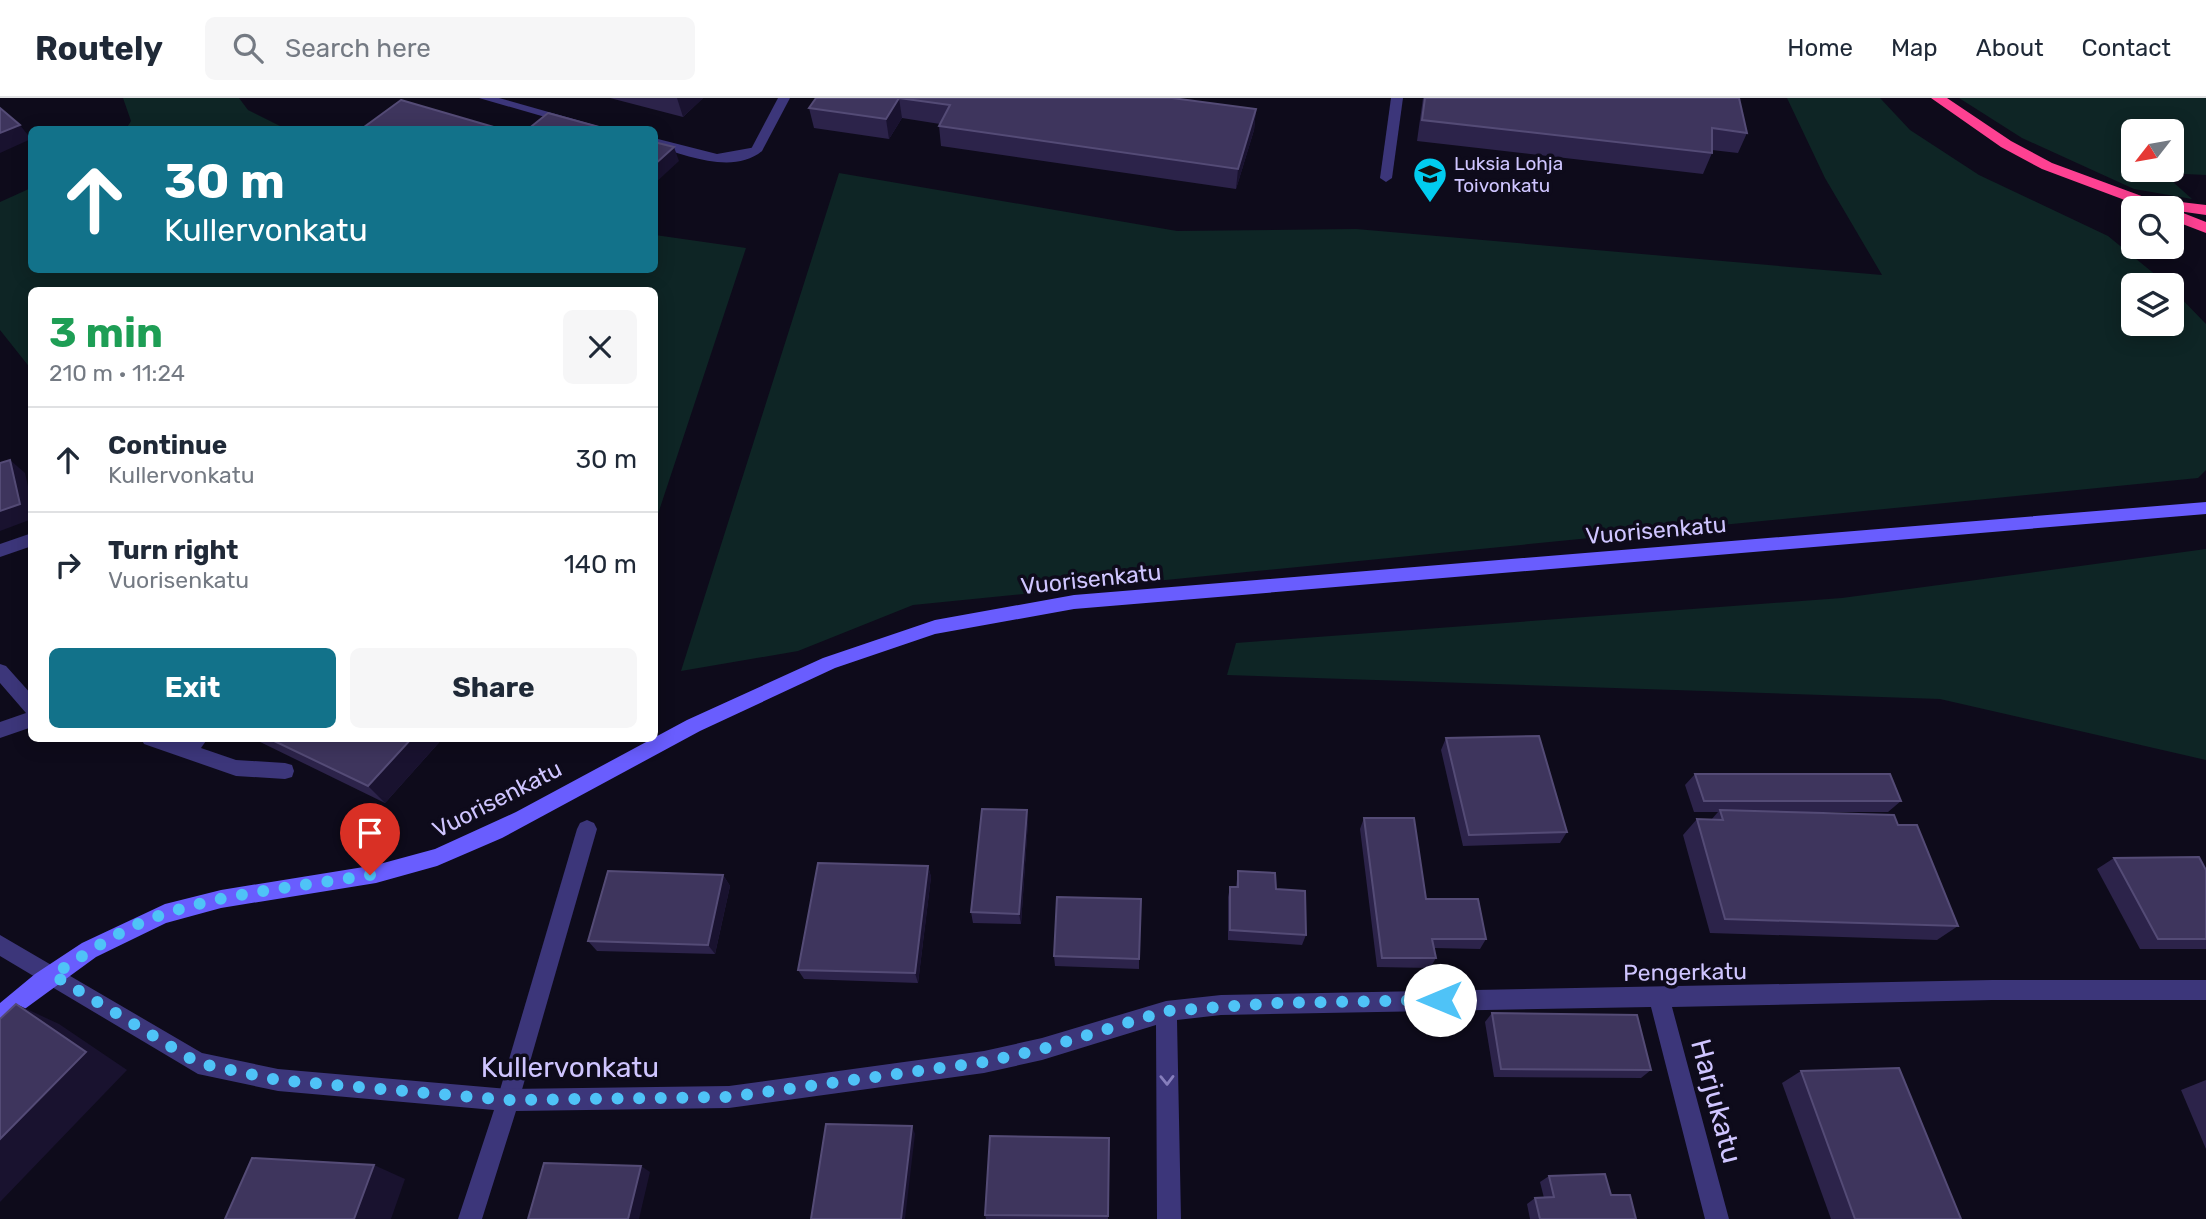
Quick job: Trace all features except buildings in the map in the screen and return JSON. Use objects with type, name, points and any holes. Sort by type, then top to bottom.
[{"type":"highway","points":[[1938,98],[2006,144],[2047,166],[2129,196]]},
{"type":"highway","points":[[2184,208],[2206,210]]},
{"type":"highway","points":[[2184,219],[2206,229]]},
{"type":"street","points":[[485,98],[591,126]]},
{"type":"street","points":[[658,143],[719,160],[737,159],[756,151],[784,98]]},
{"type":"street","points":[[1386,178],[1397,98]]},
{"type":"street","name":"Vuorisenkatu","points":[[0,1017],[53,975],[108,939],[149,920],[192,906],[395,870],[437,858],[490,835],[659,742],[816,668],[939,626],[1073,602],[2206,508]]},
{"type":"street","points":[[0,551],[28,540]]},
{"type":"street","points":[[0,671],[28,703]]},
{"type":"street","points":[[0,730],[28,720]]},
{"type":"street","points":[[174,742],[192,745],[236,768],[285,771]]},
{"type":"street","points":[[470,1219],[508,1100],[587,829]]},
{"type":"street","name":"Kullervonkatu","points":[[0,945],[198,1063],[278,1080],[508,1100],[742,1095],[984,1062],[1042,1049],[1166,1011]]},
{"type":"street","name":"Pengerkatu","points":[[1166,1011],[1221,1005],[1330,1001],[1660,999],[1992,990],[2206,990]]},
{"type":"street","name":"Harjukatu","points":[[1660,999],[1717,1219]]},
{"type":"street","points":[[1166,1011],[1168,1219]]},
{"type":"green space","points":[[123,98],[239,98],[248,110],[280,126],[128,126],[131,121]]},
{"type":"green space","points":[[1787,98],[1880,98],[1910,130],[1979,175],[2108,236],[2121,247],[2121,259],[2136,259],[2153,273],[2121,273],[2121,336],[2184,336],[2184,301],[2206,324],[2206,470],[2198,478],[913,605],[798,651],[681,671],[839,173],[1177,231],[1356,229],[1882,275],[1825,178]]},
{"type":"green space","points":[[1959,98],[2206,98],[2206,175],[2184,174],[2184,119],[2121,119],[2121,182],[2173,182],[2192,199],[2134,189],[2022,138]]},
{"type":"green space","points":[[28,189],[28,273],[658,273],[658,235],[746,248],[658,514],[658,287],[28,287],[28,365],[0,330],[0,202]]},
{"type":"green space","points":[[2206,549],[2206,760],[1940,699],[1227,675],[1236,643],[1842,598]]},
{"type":"place","name":"Luksia Lohja Toivonkatu","points":[[1430,204]]},
{"type":"route","points":[[370,875],[192,906],[149,920],[108,939],[53,975],[87,999],[198,1063],[278,1080],[508,1100],[729,1097],[984,1062],[1042,1049],[1166,1011],[1221,1005],[1440,1000]]}]
